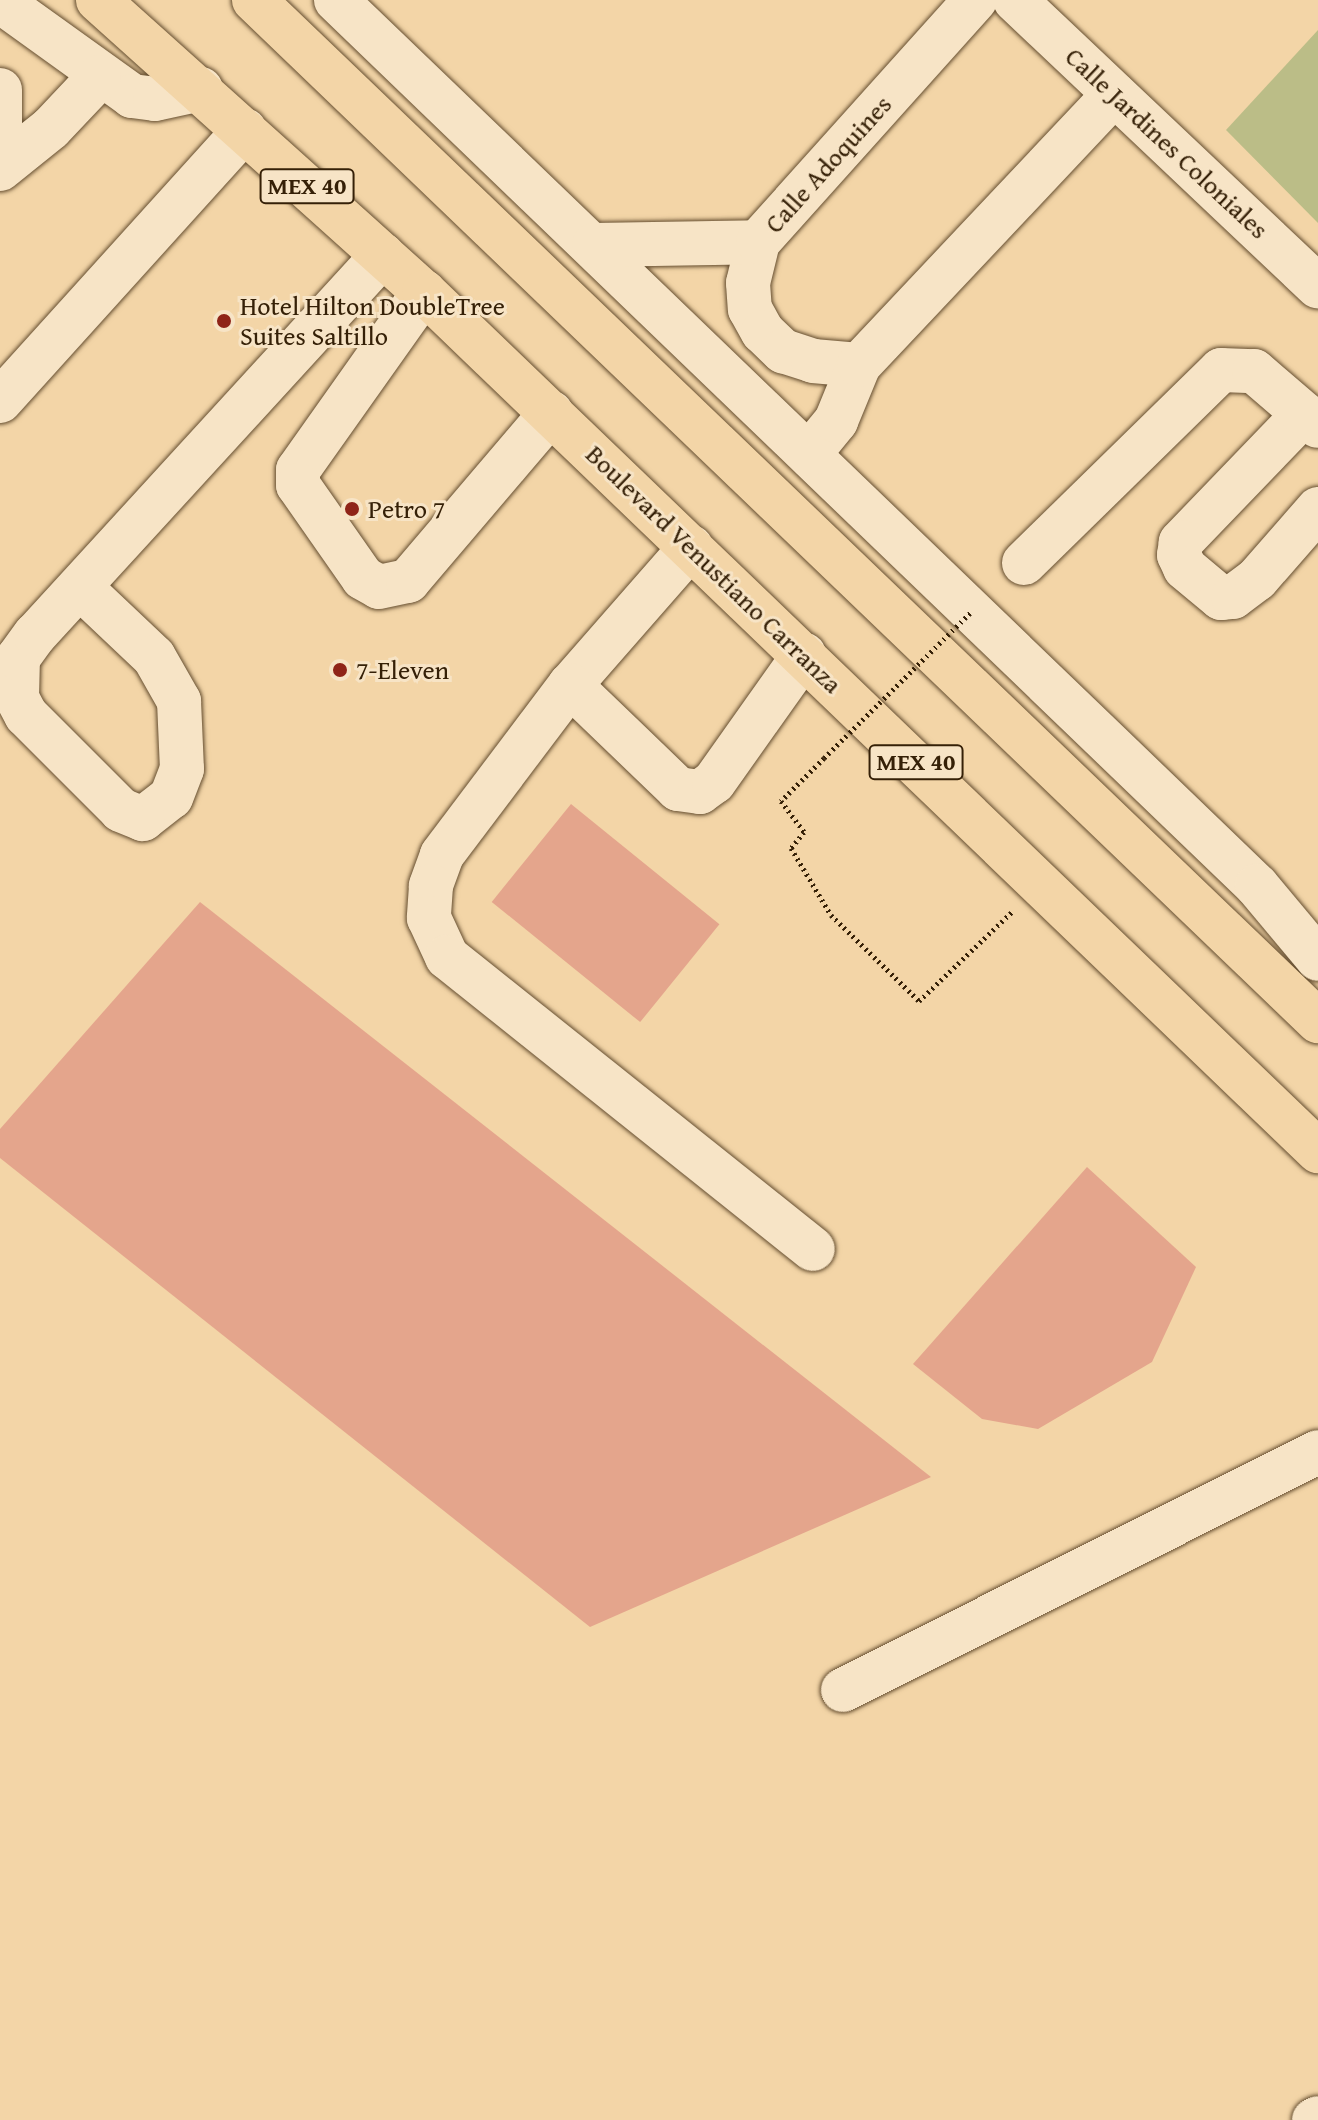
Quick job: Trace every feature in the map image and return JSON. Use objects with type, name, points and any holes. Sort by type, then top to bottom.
[{"type":"highway","name":"Boulevard Venustiano Carranza","points":[[98,0],[201,89],[424,292],[1043,883],[1318,1151]]},
{"type":"highway","points":[[254,0],[1318,1021]]},
{"type":"street","points":[[336,0],[1257,886],[1318,959]]},
{"type":"street","name":"Calle Adoquines","points":[[594,245],[758,242],[975,0]]},
{"type":"street","name":"Calle Jardines Coloniales","points":[[1015,0],[1318,287]]},
{"type":"street","points":[[0,1],[99,77],[132,96],[155,99],[201,89]]},
{"type":"street","points":[[0,169],[51,128],[99,77]]},
{"type":"street","points":[[0,90],[0,146]]},
{"type":"street","points":[[809,454],[836,421],[859,365],[1114,94]]},
{"type":"street","points":[[0,401],[245,130]]},
{"type":"street","points":[[758,242],[748,283],[750,309],[763,332],[783,351],[859,365]]},
{"type":"street","points":[[81,588],[146,648],[167,674],[179,701],[182,769],[171,797],[143,819],[121,810],[26,715],[17,698],[18,658],[81,588],[383,255]]},
{"type":"street","points":[[424,292],[298,470],[298,485],[363,578],[379,587],[408,581],[551,413]]},
{"type":"street","points":[[1024,563],[1221,370],[1254,371],[1311,420],[1181,542],[1179,555],[1185,568],[1221,598],[1233,597],[1257,579],[1318,509]]},
{"type":"street","points":[[691,547],[570,685],[442,855],[431,886],[429,918],[447,957],[813,1249]]},
{"type":"street","points":[[570,685],[678,789],[700,792],[714,782],[804,655]]},
{"type":"street","points":[[843,1690],[1318,1452]]},
{"type":"path","points":[[972,611],[781,801],[804,832],[791,848],[831,915],[919,1001],[1043,883]]},
{"type":"green space","points":[[1318,30],[1318,223],[1226,130]]},
{"type":"building","points":[[571,804],[719,924],[640,1022],[492,902]]},
{"type":"building","points":[[200,902],[931,1477],[590,1627],[0,1158],[0,1129]]},
{"type":"building","points":[[1087,1167],[1196,1267],[1152,1362],[1038,1429],[982,1419],[913,1364]]},
{"type":"place","name":"Hotel Hilton DoubleTree Suites Saltillo","points":[[224,321]]},
{"type":"place","name":"Petro 7","points":[[352,509]]},
{"type":"place","name":"7-Eleven","points":[[340,670]]}]
